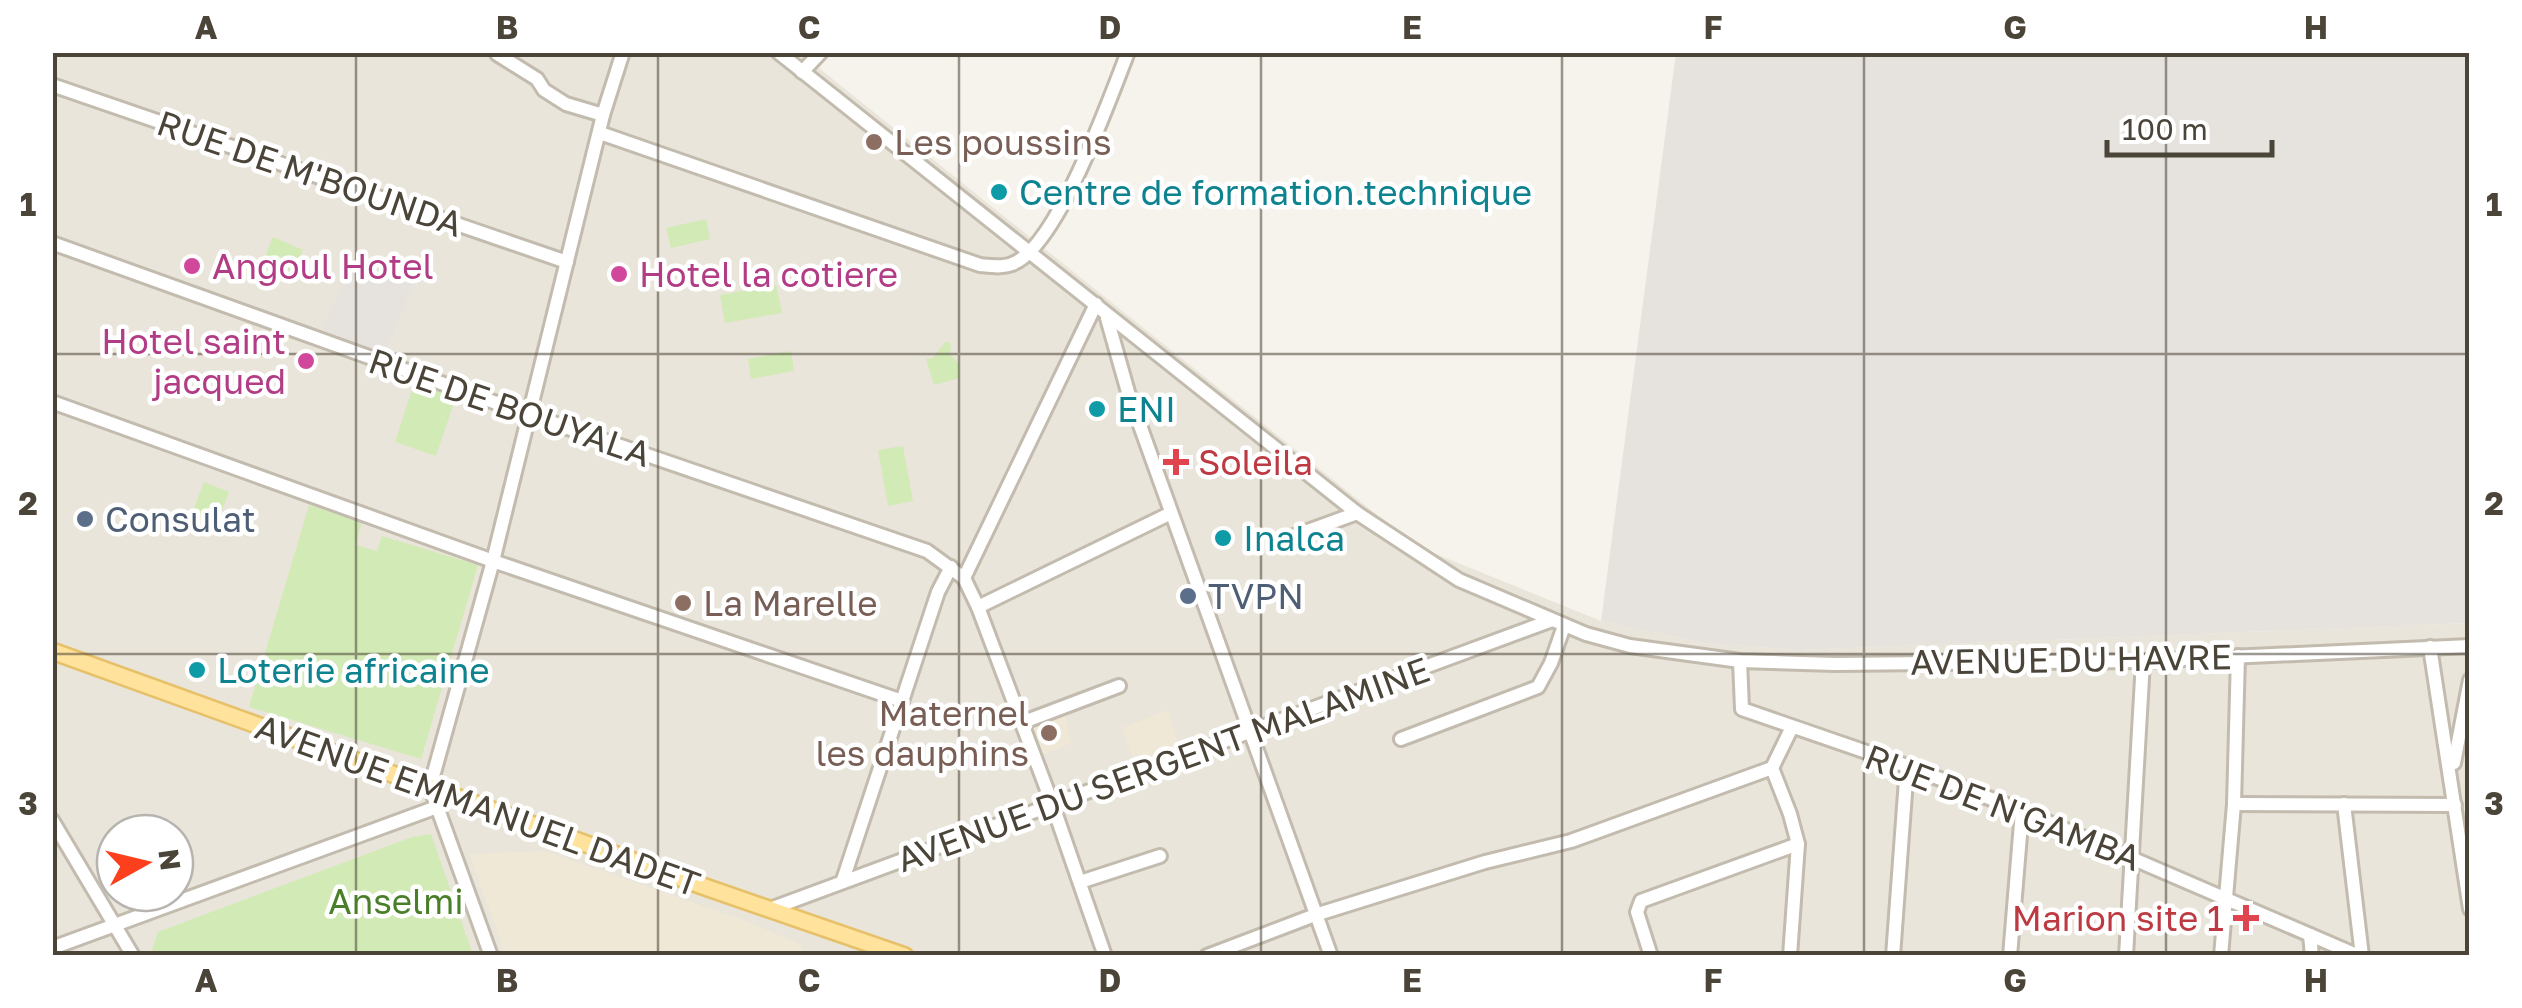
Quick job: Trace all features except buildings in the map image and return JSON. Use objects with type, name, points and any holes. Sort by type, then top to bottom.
[{"type":"main road","name":"AVENUE EMMANUEL DADET","points":[[52,651],[905,956]]},
{"type":"street","points":[[490,956],[430,787],[493,561],[623,52]]},
{"type":"street","points":[[778,52],[1357,513],[1459,580],[1558,623],[1551,663],[1538,687],[1401,739]]},
{"type":"street","points":[[802,72],[820,52]]},
{"type":"street","points":[[600,133],[980,266],[1010,265],[1029,251],[1067,200],[1128,52]]},
{"type":"street","points":[[497,54],[537,79],[544,90],[566,104],[604,115]]},
{"type":"street","name":"RUE DE M'BOUNDA","points":[[52,85],[567,262]]},
{"type":"street","name":"RUE DE BOUYALA","points":[[52,243],[530,415],[870,530],[926,551],[964,578]]},
{"type":"street","points":[[1096,304],[964,578],[1052,803],[1105,956]]},
{"type":"street","points":[[1106,315],[1128,392],[1331,956]]},
{"type":"street","points":[[52,402],[493,561],[902,701]]},
{"type":"street","points":[[978,607],[1171,513]]},
{"type":"street","points":[[1286,540],[1357,513]]},
{"type":"street","points":[[842,880],[938,592],[951,567]]},
{"type":"street","name":"AVENUE DU SERGENT MALAMINE","points":[[773,908],[1052,803],[1558,623]]},
{"type":"street","name":"AVENUE DU HAVRE","points":[[1558,623],[1630,646],[1672,652],[1740,661],[1850,664],[2143,661],[2470,646]]},
{"type":"street","points":[[2430,646],[2470,909]]},
{"type":"street","points":[[2221,956],[2234,804],[2238,656]]},
{"type":"street","name":"RUE DE N'GAMBA","points":[[1740,661],[1742,710],[1907,766],[2022,811],[2361,956]]},
{"type":"street","points":[[2126,956],[2143,661]]},
{"type":"street","points":[[2452,776],[2470,680]]},
{"type":"street","points":[[1022,723],[1119,686]]},
{"type":"street","points":[[1207,956],[1315,916],[1485,862],[1571,841],[1772,768],[1792,727]]},
{"type":"street","points":[[1893,956],[1907,766]]},
{"type":"street","points":[[1772,768],[1798,844],[1790,952],[1773,956]]},
{"type":"street","points":[[2234,804],[2455,805]]},
{"type":"street","points":[[2344,804],[2361,956]]},
{"type":"street","points":[[52,948],[437,807]]},
{"type":"street","points":[[2010,956],[2022,811]]},
{"type":"street","points":[[52,820],[134,956]]},
{"type":"street","points":[[1648,955],[1637,912],[1641,901],[1798,844]]},
{"type":"street","points":[[1080,882],[1160,856]]},
{"type":"street","points":[[2310,935],[2312,956]]},
{"type":"shaded area","points":[[53,53],[800,53],[1416,546],[1601,621],[1705,643],[1800,650],[2469,623],[2469,955],[53,955]]},
{"type":"shaded area","points":[[1676,53],[2469,53],[2469,623],[1800,650],[1705,643],[1601,621]]},
{"type":"shaded area","points":[[357,253],[417,276],[384,355],[321,333]]},
{"type":"shaded area","points":[[1168,710],[1180,750],[1136,767],[1122,728]]},
{"type":"shaded area","name":"Maternel les dauphins","points":[[1064,711],[1071,743],[1040,756],[1025,723]]},
{"type":"shaded area","points":[[544,851],[743,920],[800,944],[804,955],[505,955],[470,854]]},
{"type":"green space","points":[[706,219],[710,239],[671,248],[666,228]]},
{"type":"green space","points":[[273,237],[303,250],[293,272],[264,259]]},
{"type":"green space","points":[[776,285],[782,313],[725,323],[720,295]]},
{"type":"green space","points":[[946,341],[959,364],[959,378],[934,385],[926,359],[933,358]]},
{"type":"green space","points":[[791,351],[794,371],[751,379],[748,359]]},
{"type":"green space","points":[[415,380],[457,394],[436,456],[395,442]]},
{"type":"green space","points":[[903,446],[913,501],[888,506],[878,450]]},
{"type":"green space","points":[[204,482],[229,492],[217,523],[192,513]]},
{"type":"green space","points":[[309,505],[362,521],[356,545],[377,551],[382,536],[478,565],[421,759],[249,707]]},
{"type":"green space","name":"Anselmi","points":[[431,834],[473,955],[155,956],[152,950],[158,932],[412,837]]},
{"type":"place","name":"Les poussins","points":[[874,142]]},
{"type":"place","name":"Centre de formation.technique","points":[[999,192]]},
{"type":"place","name":"Angoul Hotel","points":[[192,266]]},
{"type":"place","name":"Hotel la cotiere","points":[[619,274]]},
{"type":"place","name":"Hotel saint jacqued","points":[[306,361]]},
{"type":"place","name":"ENI","points":[[1097,409]]},
{"type":"place","name":"Soleila","points":[[1176,462]]},
{"type":"place","name":"Consulat","points":[[85,519]]},
{"type":"place","name":"Inalca","points":[[1223,538]]},
{"type":"place","name":"TVPN","points":[[1188,596]]},
{"type":"place","name":"La Marelle","points":[[683,603]]},
{"type":"place","name":"Loterie africaine","points":[[197,670]]},
{"type":"place","name":"Maternel les dauphins","points":[[1049,733]]},
{"type":"place","name":"Marion site 1","points":[[2246,918]]}]
